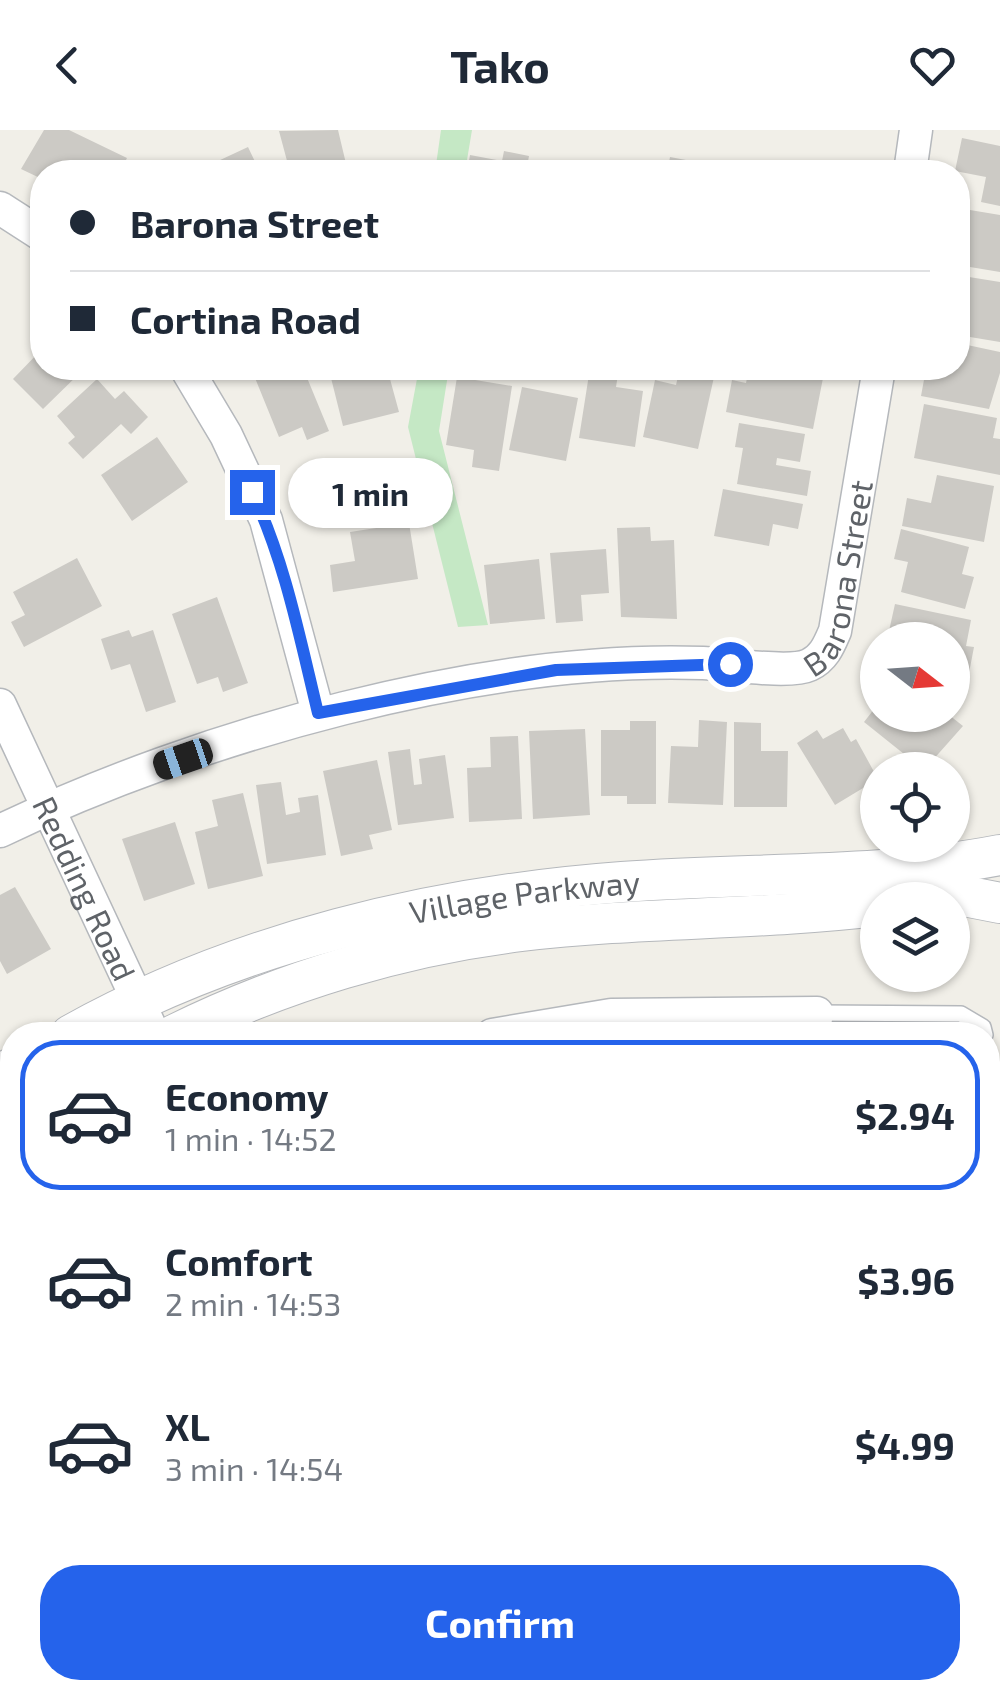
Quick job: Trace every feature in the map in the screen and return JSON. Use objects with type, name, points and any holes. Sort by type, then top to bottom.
[{"type":"street","points":[[912,160],[916,130]]},
{"type":"street","points":[[0,208],[30,228]]},
{"type":"street","points":[[193,380],[226,435],[266,520],[318,713]]},
{"type":"street","name":"Barona Street","points":[[0,831],[82,793],[318,713],[556,670],[692,663],[806,668],[825,655],[835,630],[876,380]]},
{"type":"street","name":"Redding Road","points":[[0,705],[152,1022]]},
{"type":"street","name":"Village Parkway","points":[[156,1022],[261,954],[430,908],[623,882],[862,870],[1000,854]]},
{"type":"street","points":[[970,897],[1000,903]]},
{"type":"street","name":"Village Parkway","points":[[162,1022],[231,1007],[392,957],[519,932],[860,907]]},
{"type":"street","points":[[574,1022],[612,1016],[764,1022]]},
{"type":"lane","points":[[844,1022],[961,1014],[975,1022]]},
{"type":"green space","points":[[441,130],[472,130],[467,160],[437,160]]},
{"type":"green space","points":[[417,380],[447,380],[439,431],[488,625],[458,627],[408,427]]},
{"type":"building","points":[[44,130],[69,130],[127,158],[30,160],[30,173],[21,169]]},
{"type":"building","points":[[338,130],[345,160],[287,160],[279,131]]},
{"type":"building","points":[[962,138],[1000,146],[1000,206],[981,202],[986,177],[970,174],[970,160],[957,160]]},
{"type":"building","points":[[248,147],[254,160],[220,160]]},
{"type":"building","points":[[504,151],[529,156],[528,160],[502,160]]},
{"type":"building","points":[[470,155],[497,160],[469,160]]},
{"type":"building","points":[[970,210],[1000,215],[1000,272],[970,267]]},
{"type":"building","points":[[970,277],[1000,282],[1000,342],[970,337]]},
{"type":"building","points":[[970,346],[1000,352],[1000,373],[989,409],[921,396],[924,380],[970,380]]},
{"type":"building","points":[[30,361],[30,380],[73,380],[43,409],[13,379]]},
{"type":"building","points":[[98,380],[115,399],[124,391],[148,417],[131,434],[121,424],[83,459],[68,443],[75,437],[57,416]]},
{"type":"building","points":[[256,380],[308,380],[329,431],[307,440],[302,427],[279,437]]},
{"type":"building","points":[[332,380],[390,380],[399,412],[343,426]]},
{"type":"building","points":[[457,380],[512,386],[499,471],[472,467],[474,450],[446,445]]},
{"type":"building","points":[[588,380],[617,380],[616,387],[643,391],[635,447],[579,438]]},
{"type":"building","points":[[655,380],[676,385],[677,380],[713,380],[698,449],[643,437]]},
{"type":"building","points":[[732,380],[823,380],[813,429],[726,412]]},
{"type":"building","points":[[522,387],[578,398],[566,461],[509,450]]},
{"type":"building","points":[[924,404],[997,418],[993,438],[1000,439],[1000,475],[914,458]]},
{"type":"building","points":[[739,423],[805,434],[800,462],[777,458],[776,465],[811,471],[807,496],[737,484],[743,448],[735,447]]},
{"type":"building","points":[[157,437],[188,482],[132,521],[101,475]]},
{"type":"building","points":[[388,461],[398,505],[347,516],[343,497],[314,504],[309,479]]},
{"type":"building","points":[[937,475],[994,486],[984,542],[902,526],[907,498],[931,503]]},
{"type":"building","points":[[723,489],[803,504],[798,529],[773,524],[769,546],[714,536]]},
{"type":"building","points":[[409,523],[418,579],[333,592],[330,565],[355,561],[350,532]]},
{"type":"building","points":[[650,527],[651,541],[674,540],[677,619],[621,617],[617,528]]},
{"type":"building","points":[[901,529],[969,547],[962,574],[974,577],[965,609],[901,592],[908,562],[894,559]]},
{"type":"building","points":[[606,549],[609,593],[581,595],[583,621],[556,623],[550,553]]},
{"type":"building","points":[[77,558],[102,606],[24,647],[11,622],[25,615],[13,592]]},
{"type":"building","points":[[539,559],[545,619],[490,624],[484,565]]},
{"type":"building","points":[[217,597],[248,683],[223,692],[218,677],[197,684],[172,614]]},
{"type":"building","points":[[895,604],[971,620],[970,625],[970,622],[891,622]]},
{"type":"building","points":[[129,630],[132,637],[153,630],[176,702],[146,712],[130,664],[111,670],[101,639]]},
{"type":"building","points":[[699,720],[727,722],[723,805],[668,803],[671,746],[698,747]]},
{"type":"building","points":[[630,721],[656,721],[656,804],[627,804],[627,796],[601,796],[601,730],[630,730]]},
{"type":"building","points":[[734,722],[761,723],[761,751],[788,751],[787,807],[734,807]]},
{"type":"building","points":[[843,728],[863,752],[860,752],[860,790],[835,805],[797,743],[817,730],[823,739]]},
{"type":"building","points":[[585,729],[590,815],[533,819],[529,731]]},
{"type":"building","points":[[876,732],[958,732],[940,752],[902,752]]},
{"type":"building","points":[[518,736],[522,819],[469,822],[467,768],[491,767],[490,737]]},
{"type":"building","points":[[410,749],[414,785],[422,784],[419,759],[445,755],[454,818],[398,825],[388,752]]},
{"type":"building","points":[[377,760],[392,830],[369,835],[373,849],[341,856],[323,771]]},
{"type":"building","points":[[281,782],[286,815],[300,812],[298,798],[318,795],[326,855],[267,864],[256,785]]},
{"type":"building","points":[[243,793],[263,876],[208,889],[195,832],[218,826],[212,800]]},
{"type":"building","points":[[175,822],[195,884],[144,901],[122,839]]},
{"type":"building","points":[[15,887],[51,949],[7,974],[0,961],[0,895]]},
{"type":"route","points":[[252,492],[266,520],[318,713],[556,670],[730,664]]}]
